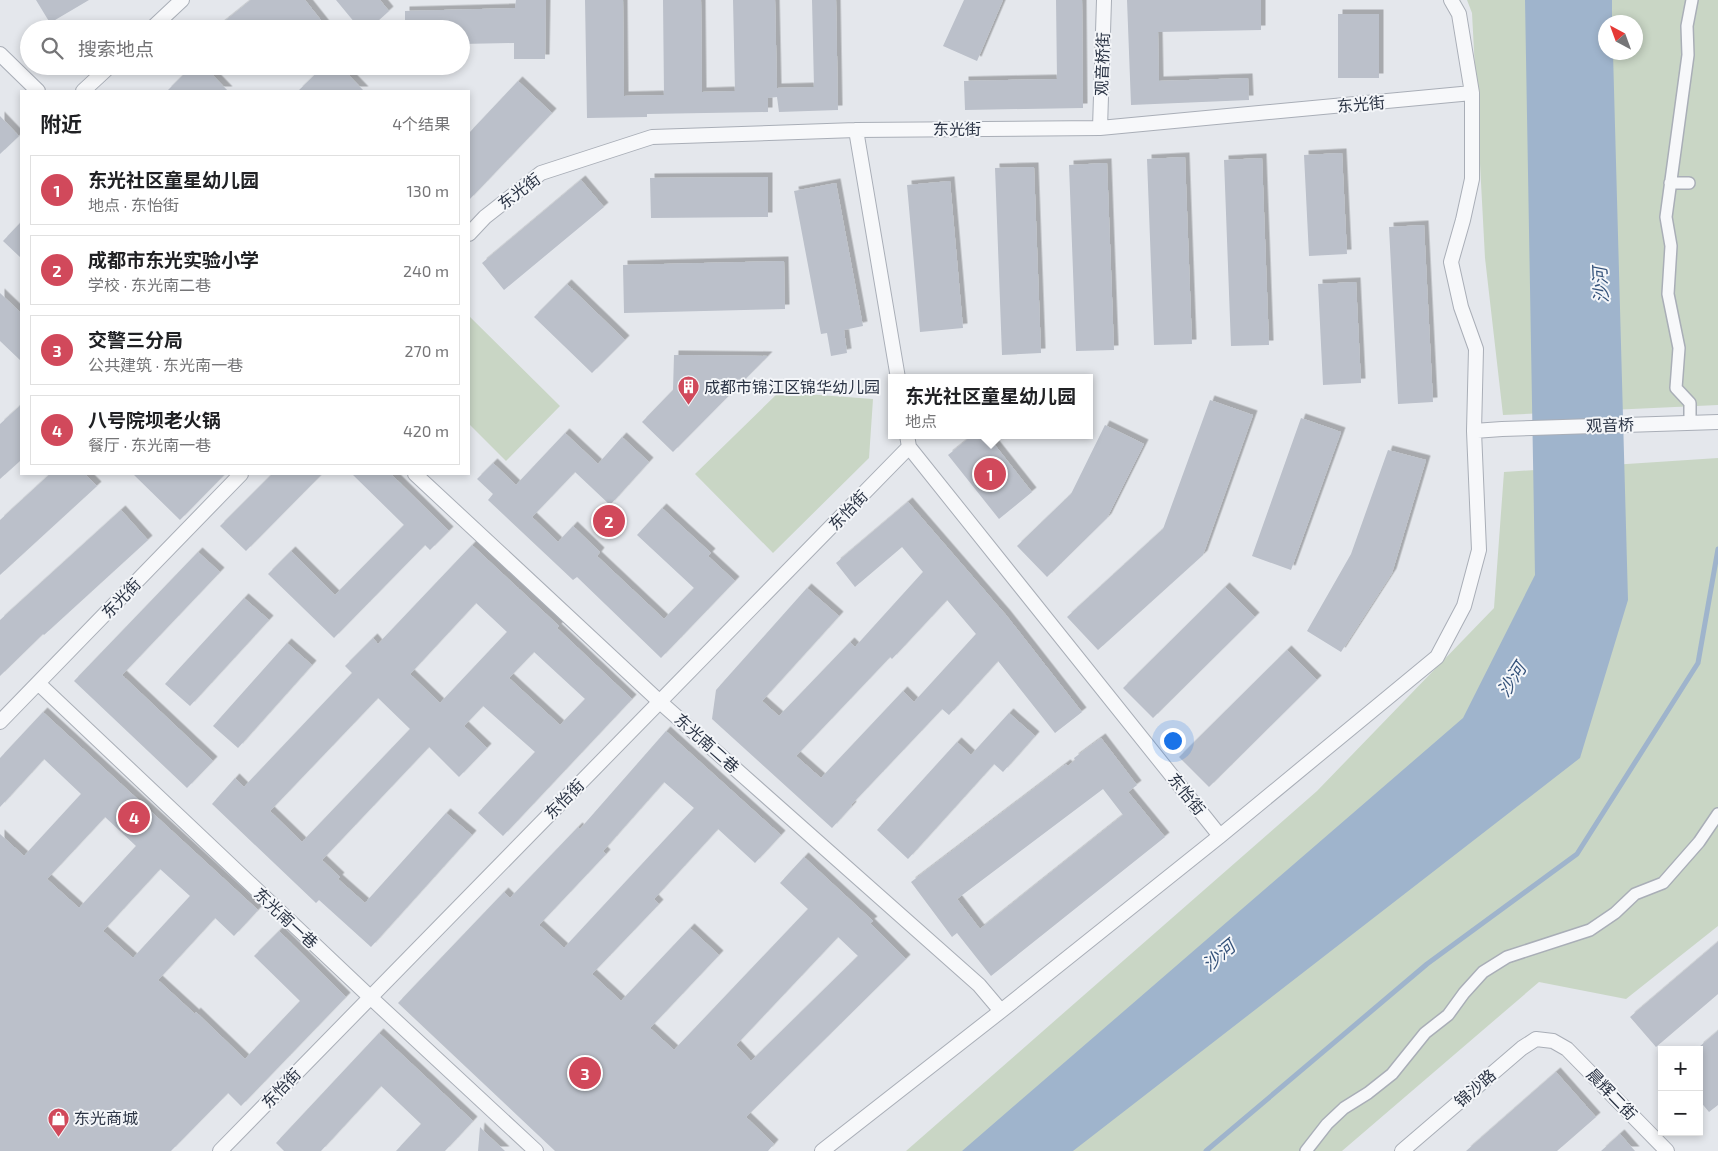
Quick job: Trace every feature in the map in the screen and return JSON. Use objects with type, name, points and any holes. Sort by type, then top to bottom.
[{"type":"street","points":[[161,20],[182,0]]},
{"type":"street","name":"观音桥街","points":[[1100,128],[1104,0]]},
{"type":"street","points":[[822,1151],[1220,836],[1437,657],[1464,606],[1479,550],[1474,431],[1476,349],[1461,307],[1452,262],[1472,179],[1472,94],[1459,14],[1451,0]]},
{"type":"street","points":[[1690,423],[1690,403],[1676,388],[1679,348],[1668,294],[1671,246],[1666,217],[1688,55],[1687,26],[1692,0]]},
{"type":"street","points":[[0,54],[20,73]]},
{"type":"street","points":[[22,75],[37,90]]},
{"type":"street","points":[[84,90],[100,75]]},
{"type":"street","name":"东光街","points":[[470,233],[485,217],[542,173],[652,136],[856,130],[1100,128],[1472,94]]},
{"type":"street","points":[[856,130],[897,374]]},
{"type":"street","points":[[1670,183],[1689,183]]},
{"type":"street","name":"观音桥","points":[[1474,431],[1718,422]]},
{"type":"street","name":"东怡街","points":[[220,1151],[660,702],[908,441],[1220,836]]},
{"type":"street","name":"东光街","points":[[0,722],[240,475]]},
{"type":"street","name":"东光南二巷","points":[[416,475],[660,702],[979,985],[1001,1011]]},
{"type":"street","name":"东光南一巷","points":[[38,683],[536,1151]]},
{"type":"street","points":[[1306,1151],[1327,1124],[1344,1108],[1368,1093],[1392,1074],[1425,1034],[1448,1015],[1483,972],[1507,957],[1590,930],[1615,913],[1635,894],[1663,883],[1699,842],[1718,814]]},
{"type":"street","name":"锦沙路","points":[[1402,1151],[1522,1048],[1536,1039],[1554,1041]]},
{"type":"street","name":"晨辉二街","points":[[1554,1041],[1567,1049],[1667,1151]]},
{"type":"green space","points":[[1467,0],[1718,0],[1718,405],[1503,415],[1485,258],[1472,13]]},
{"type":"green space","points":[[470,317],[560,406],[506,461],[470,425]]},
{"type":"green space","points":[[779,392],[873,399],[869,458],[773,553],[695,474]]},
{"type":"green space","points":[[1718,458],[1718,926],[1626,999],[1539,982],[1342,1151],[906,1151],[1317,791],[1494,608],[1504,472]]},
{"type":"water","name":"沙河","points":[[1525,0],[1612,0],[1612,15],[1598,15],[1598,60],[1613,60],[1628,600],[1580,758],[1073,1151],[962,1151],[1463,718],[1535,575]]},
{"type":"building","points":[[36,0],[89,0],[55,20],[48,20]]},
{"type":"building","points":[[251,0],[305,0],[321,20],[226,20]]},
{"type":"building","points":[[336,0],[380,0],[389,11],[379,20],[353,20]]},
{"type":"building","points":[[516,0],[546,0],[545,59],[514,59],[514,43],[470,44],[470,20],[405,20],[405,11],[515,8]]},
{"type":"building","points":[[585,0],[623,0],[624,96],[664,95],[663,0],[701,0],[702,92],[735,91],[733,0],[775,0],[777,88],[814,87],[812,0],[836,0],[838,110],[779,112],[777,97],[768,98],[768,112],[647,114],[647,117],[587,118]]},
{"type":"building","points":[[964,0],[1003,0],[977,61],[943,46]]},
{"type":"building","points":[[1056,0],[1082,0],[1083,108],[965,110],[964,81],[1057,79]]},
{"type":"building","points":[[1127,0],[1261,0],[1261,30],[1158,32],[1159,81],[1248,78],[1249,100],[1131,105]]},
{"type":"building","points":[[1338,14],[1379,14],[1379,78],[1338,78]]},
{"type":"building","points":[[183,75],[213,75],[227,90],[168,90]]},
{"type":"building","points":[[315,75],[349,75],[363,90],[299,90]]},
{"type":"building","points":[[518,81],[552,113],[470,199],[470,132]]},
{"type":"building","points":[[0,116],[19,136],[0,154]]},
{"type":"building","points":[[1342,153],[1347,254],[1309,256],[1304,155]]},
{"type":"building","points":[[1185,157],[1192,344],[1154,345],[1147,159]]},
{"type":"building","points":[[1262,158],[1269,345],[1231,346],[1224,160]]},
{"type":"building","points":[[1107,163],[1114,350],[1076,351],[1069,165]]},
{"type":"building","points":[[1034,167],[1041,353],[1002,355],[995,168]]},
{"type":"building","points":[[768,177],[768,217],[651,218],[650,178]]},
{"type":"building","points":[[581,180],[604,207],[504,290],[482,263]]},
{"type":"building","points":[[950,181],[963,328],[920,332],[907,185]]},
{"type":"building","points":[[836,183],[863,326],[844,330],[847,353],[831,356],[827,333],[821,334],[794,191]]},
{"type":"building","points":[[20,223],[20,257],[3,241]]},
{"type":"building","points":[[1424,225],[1433,402],[1398,404],[1389,227]]},
{"type":"building","points":[[784,261],[785,309],[624,313],[623,265]]},
{"type":"building","points":[[1356,282],[1361,383],[1323,385],[1318,284]]},
{"type":"building","points":[[567,284],[625,340],[592,373],[534,317]]},
{"type":"building","points":[[0,293],[20,312],[20,360],[0,341]]},
{"type":"building","name":"成都市锦江区锦华幼儿园","points":[[674,355],[768,356],[673,452],[642,422],[673,390]]},
{"type":"building","points":[[1210,400],[1253,415],[1203,555],[1098,650],[1067,617],[1163,529]]},
{"type":"building","points":[[20,406],[20,461],[0,479],[0,424]]},
{"type":"building","points":[[1301,418],[1341,432],[1291,570],[1252,556]]},
{"type":"building","points":[[1105,425],[1144,444],[1107,518],[1047,577],[1017,546],[1071,494]]},
{"type":"building","points":[[565,433],[598,464],[622,437],[649,462],[610,505],[575,472],[532,517],[558,542],[573,526],[600,552],[597,556],[664,619],[694,588],[637,535],[662,508],[711,553],[708,556],[735,581],[661,658],[577,577],[573,580],[488,500],[493,494],[477,479],[493,463],[516,485]]},
{"type":"building","points":[[968,439],[990,439],[1032,492],[999,519],[948,455]]},
{"type":"building","points":[[1388,450],[1426,460],[1392,573],[1341,652],[1307,631],[1351,554]]},
{"type":"building","points":[[49,475],[86,475],[97,486],[0,575],[0,520]]},
{"type":"building","points":[[134,475],[224,475],[180,520]]},
{"type":"building","points":[[271,475],[321,475],[246,551],[220,526]]},
{"type":"building","points":[[353,475],[392,475],[449,531],[430,550],[425,545],[334,638],[268,574],[291,551],[335,595],[404,525]]},
{"type":"building","points":[[908,502],[1006,615],[1082,712],[1055,733],[998,661],[949,715],[942,709],[851,805],[832,828],[712,719],[716,690],[807,588],[839,616],[762,701],[779,716],[850,642],[855,647],[923,572],[902,547],[855,587],[836,563]],"holes":[[[947,600],[976,634],[914,702],[903,691],[821,778],[796,756],[890,657],[892,659]]]},
{"type":"building","points":[[121,510],[148,540],[43,634],[0,676],[0,620]]},
{"type":"building","points":[[472,545],[559,626],[557,628],[632,699],[503,836],[478,813],[535,752],[483,706],[464,726],[487,748],[459,777],[429,747],[322,860],[340,877],[338,879],[365,903],[446,813],[472,835],[371,947],[319,900],[316,903],[212,804],[235,778],[244,787],[352,673],[345,666],[373,638],[378,644]],"holes":[[[476,603],[507,632],[440,703],[410,674]],[[534,652],[585,699],[560,725],[509,678]],[[378,698],[410,729],[302,842],[270,811]]]},
{"type":"building","points":[[198,552],[220,572],[122,675],[213,761],[187,788],[74,681]]},
{"type":"building","points":[[1225,587],[1255,617],[1153,718],[1123,688]]},
{"type":"building","points":[[244,598],[269,620],[190,706],[165,684]]},
{"type":"building","points":[[287,643],[312,665],[238,748],[213,726]]},
{"type":"building","points":[[1287,650],[1317,680],[1209,787],[1179,757]]},
{"type":"building","points":[[43,712],[258,910],[234,936],[215,918],[158,980],[195,1014],[196,1012],[245,1059],[300,1001],[254,956],[279,931],[346,997],[241,1106],[228,1093],[171,1151],[0,1151],[0,834],[24,856],[81,794],[44,759],[0,807],[0,758]],"holes":[[[105,817],[136,846],[79,908],[47,879]],[[160,869],[190,896],[133,958],[103,931]]]},
{"type":"building","points":[[1009,713],[1035,736],[1003,772],[994,764],[908,859],[877,830],[957,742],[971,755]]},
{"type":"building","points":[[666,731],[781,835],[755,863],[718,829],[654,899],[659,904],[592,974],[621,1001],[690,928],[719,955],[650,1028],[674,1050],[808,909],[780,883],[804,857],[873,921],[870,923],[906,959],[746,1117],[774,1144],[768,1151],[555,1151],[398,1003],[504,892],[510,898],[578,827],[580,829]],"holes":[[[664,782],[694,808],[564,948],[539,925],[606,854],[603,851]],[[838,937],[858,956],[751,1061],[736,1045]]]},
{"type":"building","points":[[1101,738],[1137,785],[1128,792],[1165,837],[991,976],[957,933],[952,937],[911,882],[1066,764],[1068,766],[1075,760],[1074,758]],"holes":[[[1103,789],[1123,815],[980,929],[957,899]]]},
{"type":"building","points":[[1718,942],[1718,994],[1656,1047],[1630,1017]]},
{"type":"building","points":[[1718,1031],[1718,1105],[1709,1112],[1703,1105],[1703,1046],[1700,1046]]},
{"type":"building","points":[[379,1033],[473,1121],[445,1151],[396,1151],[421,1124],[381,1086],[321,1151],[284,1151],[276,1143]]},
{"type":"building","points":[[1556,1072],[1596,1117],[1557,1151],[1466,1151]]},
{"type":"building","points":[[480,1127],[489,1136],[505,1151],[478,1151]]},
{"type":"building","points":[[1620,1134],[1635,1151],[1601,1151]]},
{"type":"waterway","points":[[1206,1151],[1427,964],[1577,854],[1698,663],[1718,549]]},
{"type":"place","name":"成都市锦江区锦华幼儿园","points":[[688,406]]},
{"type":"place","name":"东光社区童星幼儿园","points":[[990,474]]},
{"type":"place","name":"成都市东光实验小学","points":[[609,521]]},
{"type":"place","name":"八号院坝老火锅","points":[[134,817]]},
{"type":"place","name":"交警三分局","points":[[585,1073]]},
{"type":"place","name":"东光商城","points":[[58,1137]]}]
